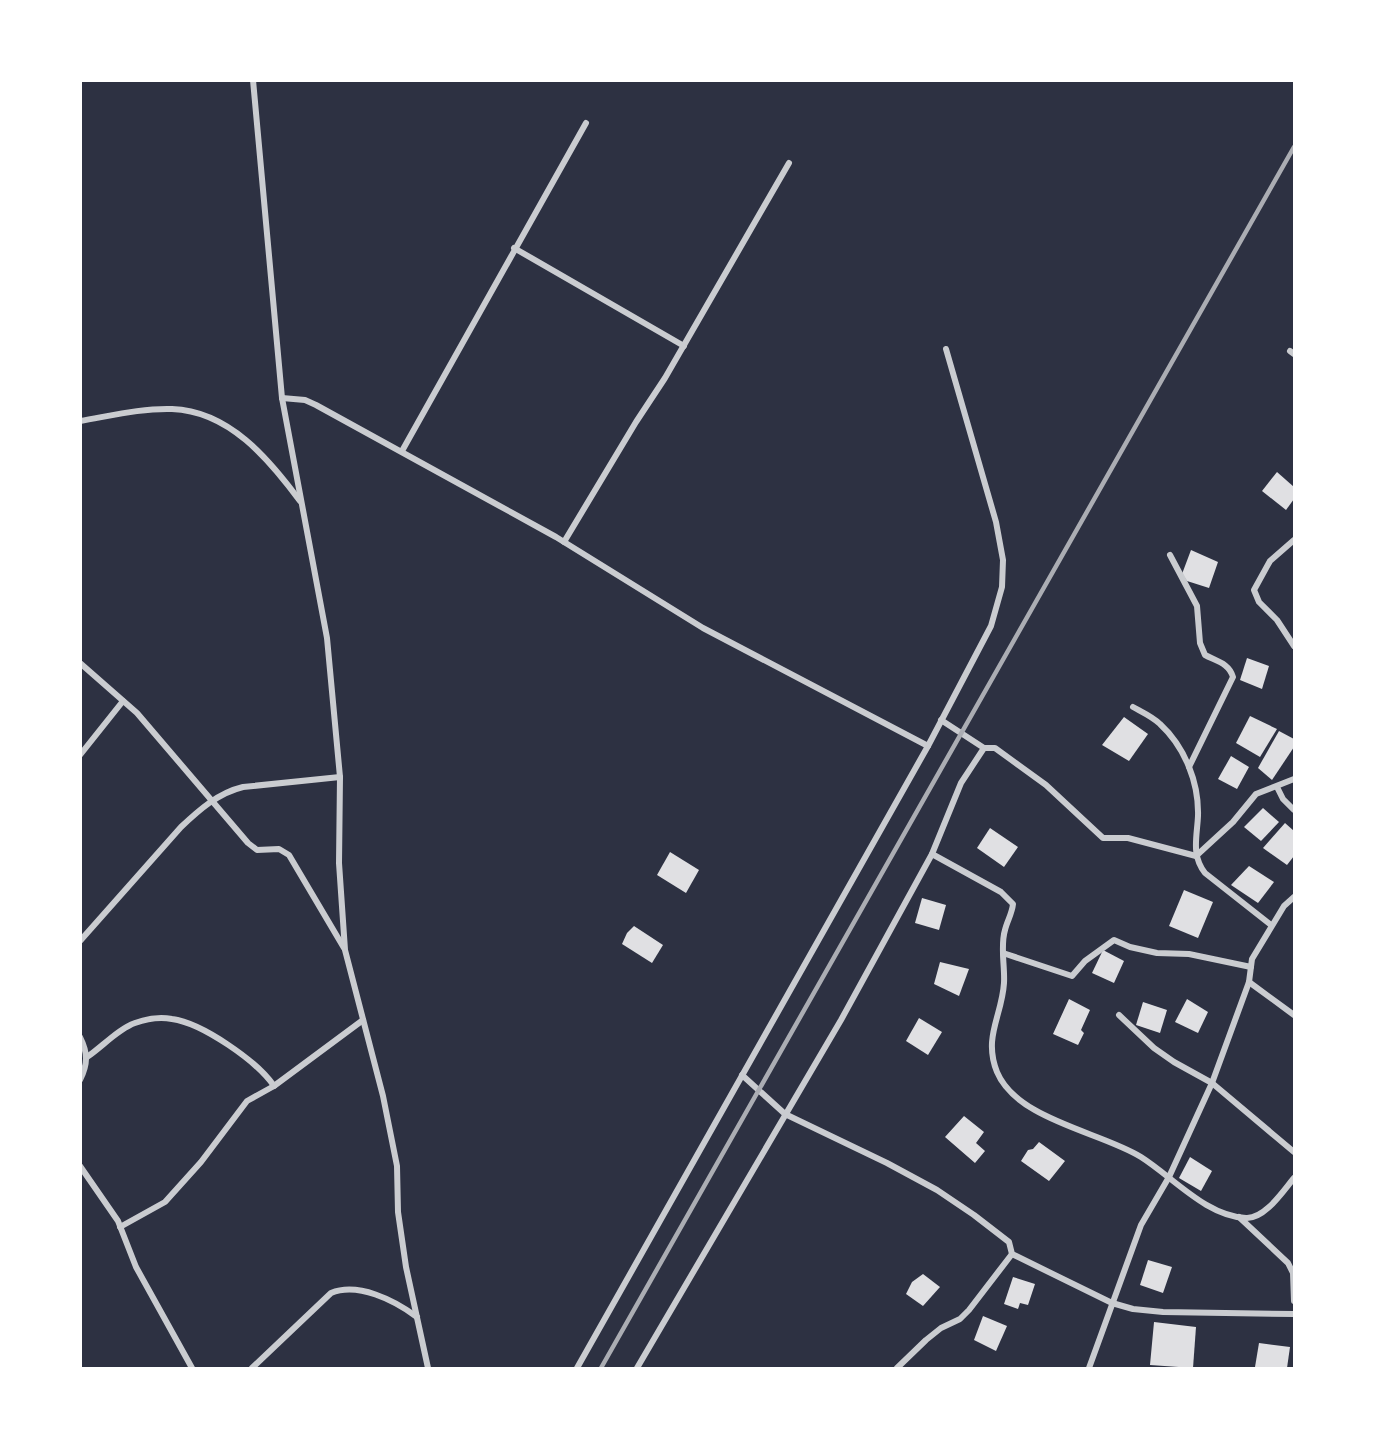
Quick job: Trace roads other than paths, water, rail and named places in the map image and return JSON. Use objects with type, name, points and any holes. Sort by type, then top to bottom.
[{"type":"street","points":[[253,80],[282,398],[327,638],[340,776],[339,863],[345,950],[397,1166],[398,1212],[428,1368]]},
{"type":"street","points":[[402,451],[586,123]]},
{"type":"street","points":[[564,542],[684,346],[789,163]]},
{"type":"street","points":[[514,248],[684,346]]},
{"type":"street","points":[[577,1368],[928,746],[991,626],[1002,587],[1003,573],[996,522],[946,349]]},
{"type":"street","points":[[282,398],[305,400],[402,451],[564,542],[703,628],[928,746]]},
{"type":"street","points":[[80,421],[172,409],[202,414],[236,432],[255,449],[279,472],[301,503]]},
{"type":"street","points":[[1294,540],[1270,561],[1254,590],[1259,602],[1277,620],[1294,646]]},
{"type":"street","points":[[1170,555],[1196,606],[1200,643],[1205,655],[1223,663],[1231,670],[1233,677],[1189,767]]},
{"type":"street","points":[[80,663],[137,713],[248,843],[257,850],[279,849],[289,855],[345,950]]},
{"type":"street","points":[[80,755],[124,701]]},
{"type":"street","points":[[1133,707],[1160,724],[1173,739],[1194,776],[1198,803],[1195,843],[1198,864],[1205,873],[1271,925]]},
{"type":"street","points":[[942,720],[984,748],[995,748],[1046,785],[1103,838],[1128,838],[1196,856]]},
{"type":"street","points":[[637,1368],[841,1020],[932,854],[961,783],[984,748]]},
{"type":"street","points":[[80,942],[181,827],[229,790],[340,776]]},
{"type":"street","points":[[1196,856],[1233,822],[1256,794],[1294,779]]},
{"type":"street","points":[[1277,787],[1283,799],[1294,810]]},
{"type":"street","points":[[932,854],[1010,899],[1013,904],[1004,930],[1004,981],[993,1028],[992,1045],[996,1069],[1010,1090],[1053,1120],[1139,1156],[1205,1203],[1227,1215],[1250,1218],[1259,1216],[1294,1178]]},
{"type":"street","points":[[1089,1368],[1141,1225],[1169,1177],[1212,1083],[1249,982],[1252,959],[1271,925],[1294,897]]},
{"type":"street","points":[[1003,953],[1072,976],[1085,961],[1114,940],[1157,953],[1189,954],[1251,967]]},
{"type":"street","points":[[1249,982],[1294,1015]]},
{"type":"street","points":[[1119,1015],[1164,1055],[1212,1083],[1294,1152]]},
{"type":"street","points":[[87,1057],[133,1023],[150,1019],[175,1019],[221,1040],[248,1058],[264,1072],[274,1086]]},
{"type":"street","points":[[120,1227],[165,1202],[201,1162],[247,1101],[274,1086],[363,1020]]},
{"type":"street","points":[[80,1037],[87,1050],[87,1063],[80,1080]]},
{"type":"street","points":[[742,1075],[785,1114],[887,1163],[974,1215],[1009,1242],[1012,1254],[1112,1303],[1133,1309],[1163,1312],[1294,1314]]},
{"type":"street","points":[[80,1166],[109,1206],[136,1267],[192,1368]]},
{"type":"street","points":[[1238,1217],[1288,1262],[1293,1273],[1294,1301]]},
{"type":"street","points":[[898,1368],[926,1340],[941,1328],[960,1319],[969,1310],[1012,1254]]},
{"type":"street","points":[[252,1368],[331,1293],[343,1288],[385,1299],[417,1317]]},
{"type":"railway","points":[[601,1368],[1294,147]]}]
